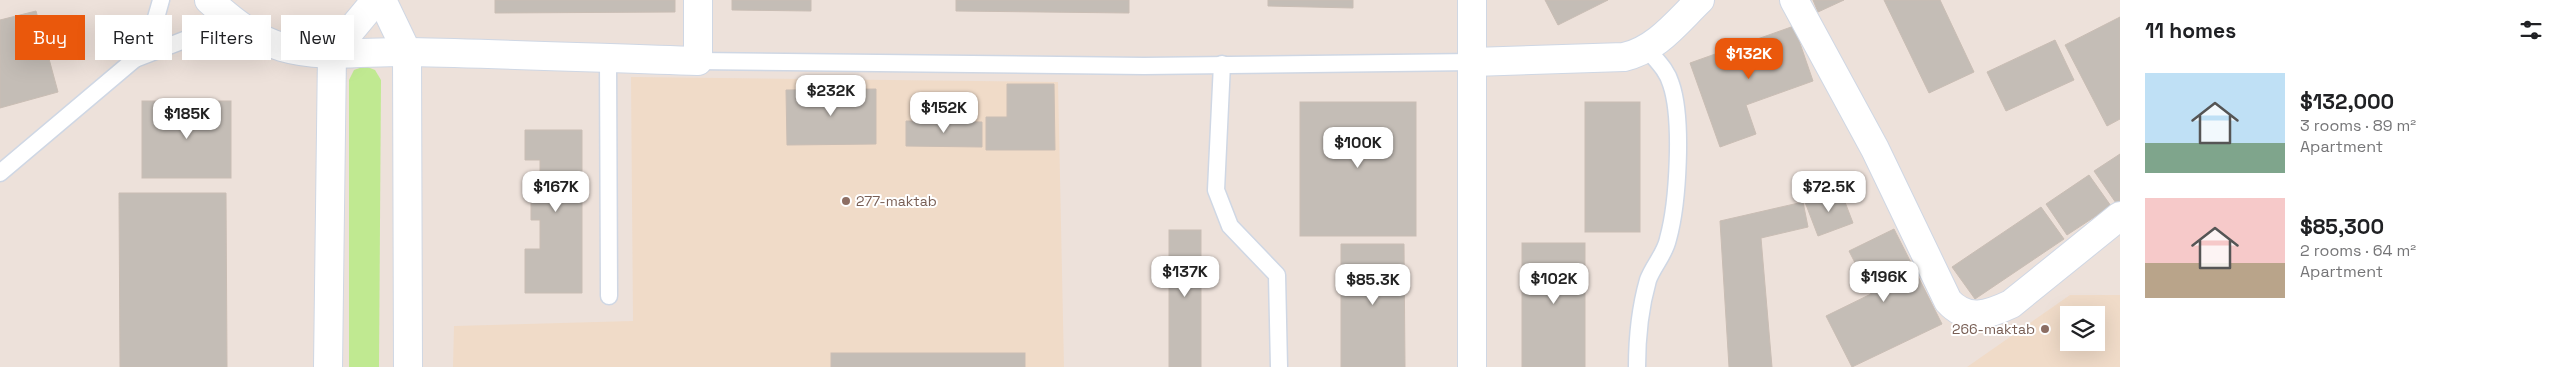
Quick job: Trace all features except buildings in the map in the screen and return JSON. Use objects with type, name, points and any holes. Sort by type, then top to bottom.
[{"type":"street","points":[[209,0],[226,15]]},
{"type":"street","points":[[354,27],[376,0]]},
{"type":"street","points":[[382,0],[407,52],[408,367]]},
{"type":"street","points":[[354,53],[407,52],[698,61],[698,0]]},
{"type":"street","points":[[1472,0],[1472,367]]},
{"type":"street","points":[[1473,62],[1624,57],[1648,50],[1700,0]]},
{"type":"street","points":[[1794,0],[1875,149],[1948,301],[1954,308],[1978,316],[2011,304],[2120,216]]},
{"type":"street","points":[[328,367],[332,60]]},
{"type":"lane","points":[[158,15],[161,0]]},
{"type":"lane","points":[[1637,367],[1638,339],[1648,280],[1668,241],[1676,196],[1677,126],[1672,85],[1663,67],[1648,50]]},
{"type":"lane","points":[[608,58],[609,296]]},
{"type":"lane","points":[[0,172],[135,60]]},
{"type":"lane","points":[[698,61],[827,64],[1473,62]]},
{"type":"lane","points":[[1222,64],[1216,190],[1230,226],[1277,275],[1279,367]]},
{"type":"shaded area","name":"277-maktab","points":[[631,77],[1058,82],[1064,367],[453,367],[454,326],[633,321]]},
{"type":"shaded area","name":"266-maktab","points":[[2070,295],[2120,295],[2120,367],[1967,367]]},
{"type":"green space","points":[[365,66],[375,70],[381,80],[379,367],[349,367],[349,80],[354,70]]},
{"type":"place","name":"277-maktab","points":[[846,201]]},
{"type":"place","name":"266-maktab","points":[[2045,329]]}]
